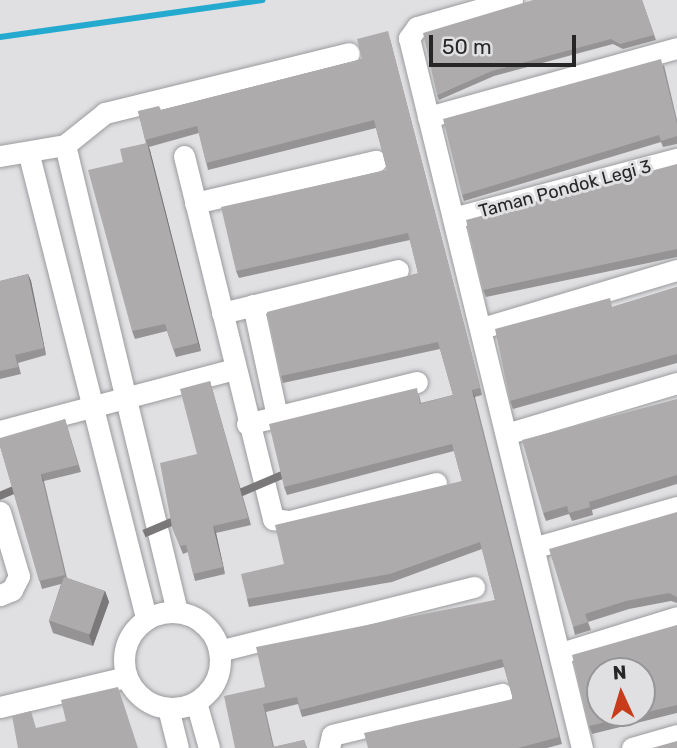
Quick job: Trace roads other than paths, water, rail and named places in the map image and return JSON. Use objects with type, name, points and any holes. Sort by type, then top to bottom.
[{"type":"street","points":[[512,0],[411,33],[428,117],[536,547],[582,748]]},
{"type":"street","points":[[428,117],[677,48]]},
{"type":"street","points":[[0,156],[29,155],[65,145],[105,113],[349,54]]},
{"type":"street","points":[[65,145],[177,612]]},
{"type":"street","points":[[29,155],[146,619]]},
{"type":"street","points":[[184,156],[247,424],[278,521],[436,484]]},
{"type":"street","name":"Taman Pondok Legi 3","points":[[453,218],[677,159]]},
{"type":"street","points":[[195,203],[376,161]]},
{"type":"street","points":[[222,313],[398,270]]},
{"type":"street","points":[[482,328],[677,270]]},
{"type":"street","points":[[253,305],[277,416]]},
{"type":"street","points":[[0,431],[234,369]]},
{"type":"street","points":[[247,424],[417,382]]},
{"type":"street","points":[[506,434],[677,383]]},
{"type":"street","points":[[536,547],[677,507]]},
{"type":"street","points":[[0,512],[19,576],[0,595]]},
{"type":"street","points":[[219,651],[474,587]]},
{"type":"street","points":[[177,612],[209,629],[219,651],[211,689],[196,702],[168,708],[142,699],[126,677],[128,639],[146,619],[177,612]]},
{"type":"street","points":[[561,653],[677,617]]},
{"type":"street","points":[[0,706],[126,677]]},
{"type":"street","points":[[328,744],[502,694]]},
{"type":"street","points":[[196,702],[209,748]]},
{"type":"street","points":[[168,708],[178,748]]},
{"type":"street","points":[[632,748],[677,734]]},
{"type":"waterway","points":[[0,37],[262,0]]}]
